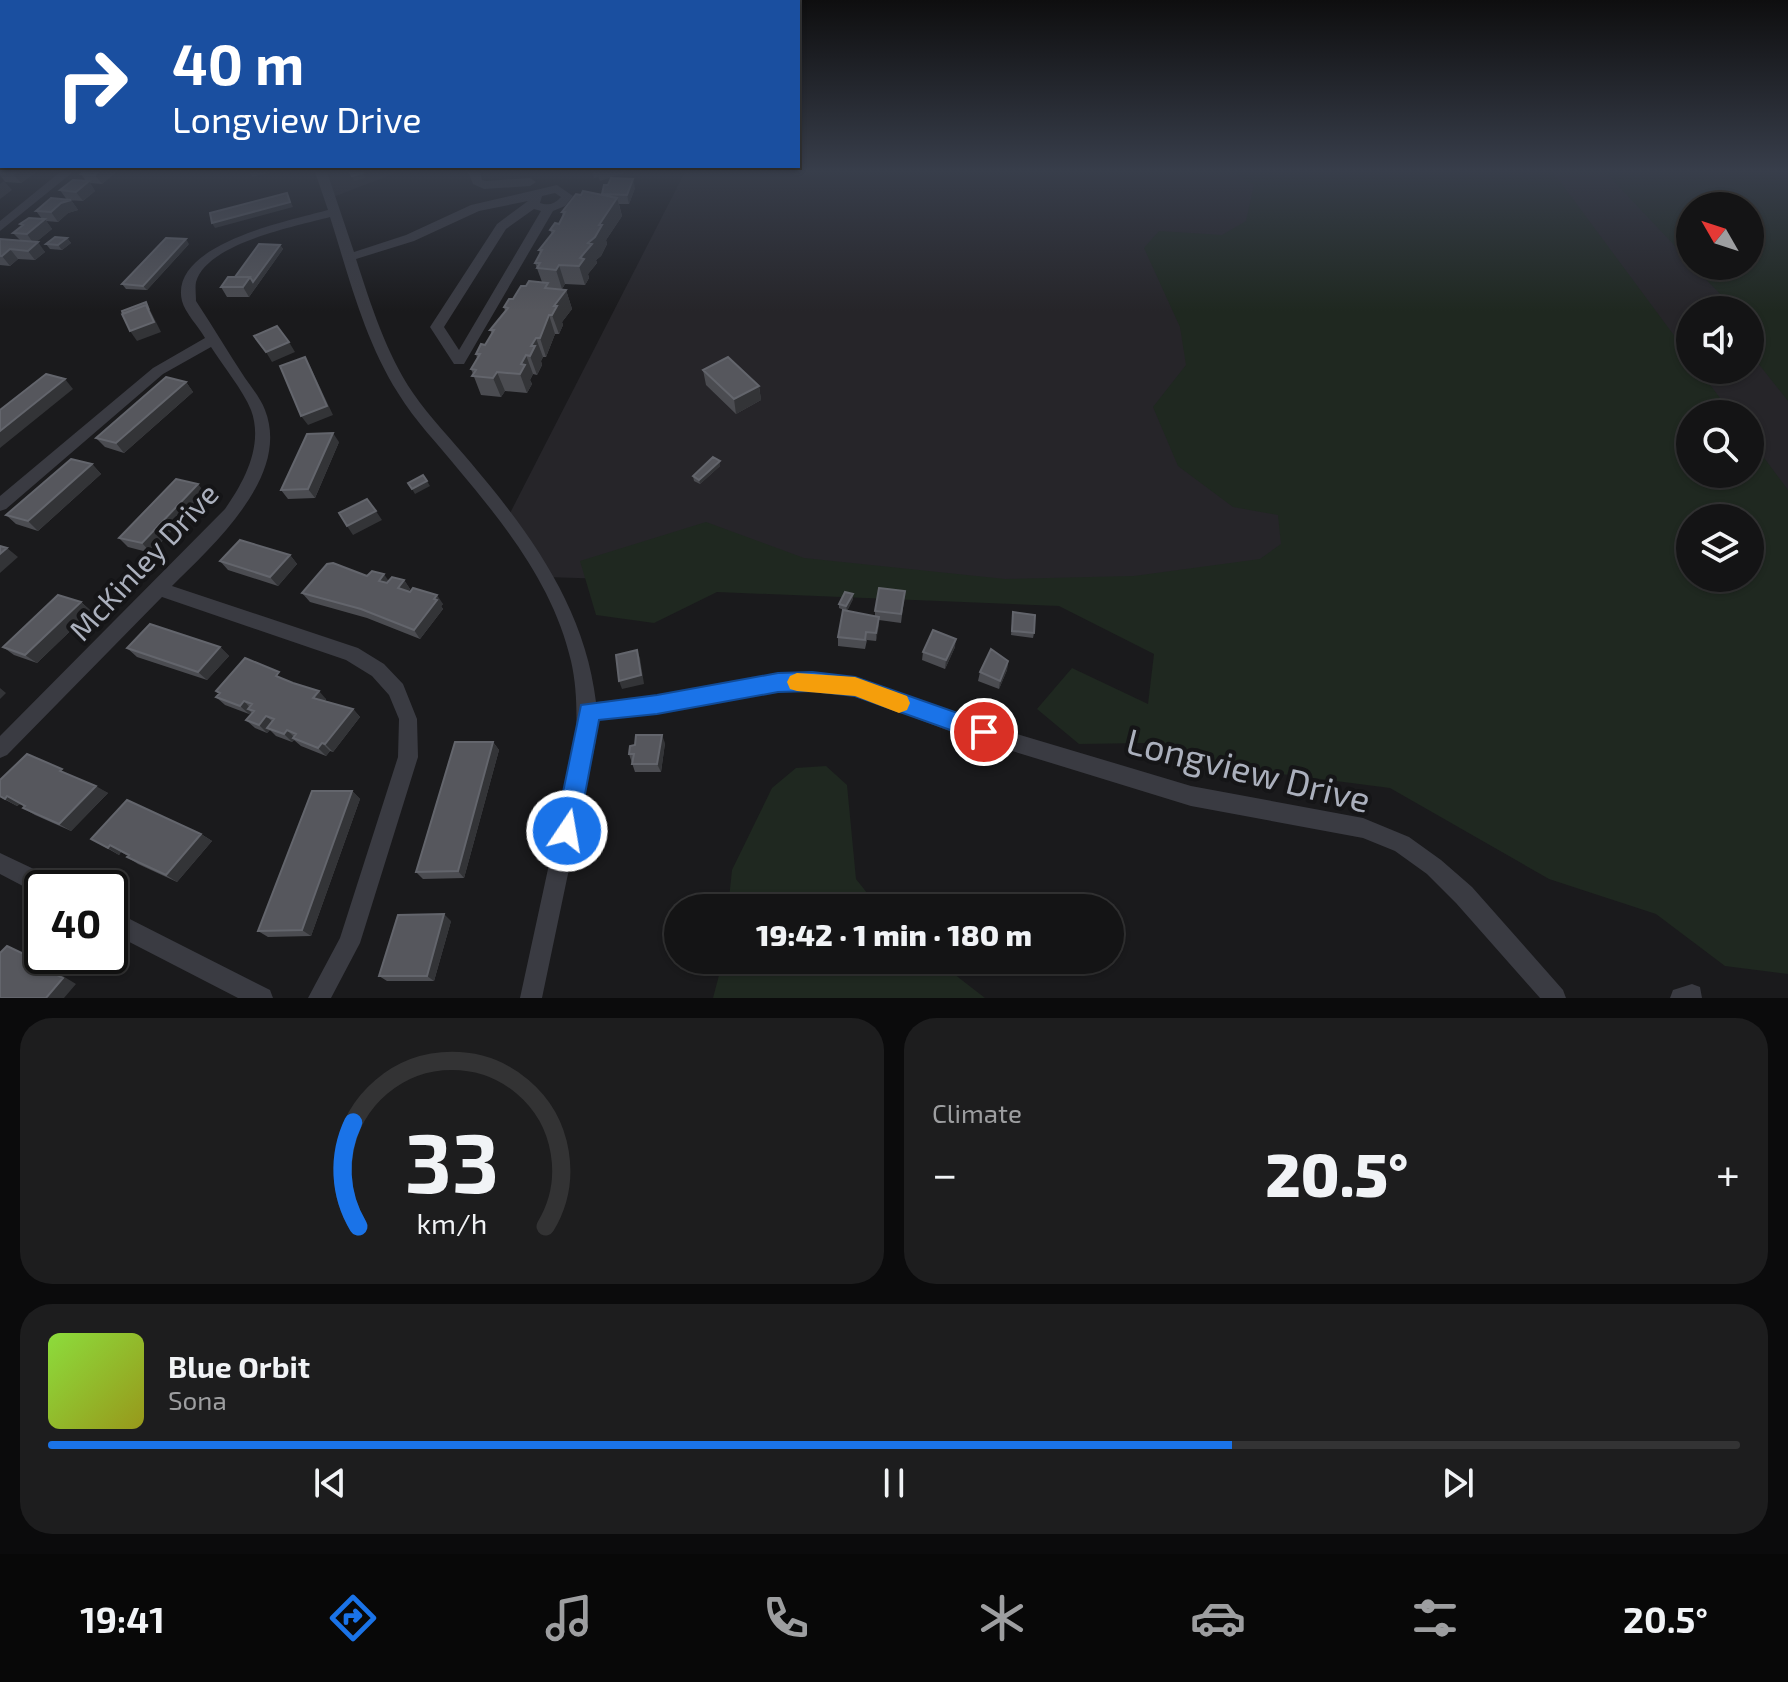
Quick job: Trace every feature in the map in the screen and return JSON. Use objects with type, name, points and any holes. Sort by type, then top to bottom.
[{"type":"street","name":"McKinley Drive","points":[[0,749],[236,508],[259,464],[263,429],[258,410],[189,301],[187,292],[198,268],[226,246],[313,219]]},
{"type":"street","points":[[338,219],[377,335],[403,389],[522,538],[567,620],[582,663],[589,711],[586,740],[531,998]]},
{"type":"street","points":[[350,257],[410,238],[452,219]]},
{"type":"street","points":[[508,219],[437,327],[459,361],[543,219]]},
{"type":"street","points":[[0,505],[158,371],[214,339]]},
{"type":"street","points":[[160,589],[352,654],[378,670],[396,690],[408,719],[408,757],[349,943],[319,998]]},
{"type":"street","name":"Longview Drive","points":[[589,711],[657,705],[778,683],[812,682],[855,687],[957,725],[1191,796],[1363,828],[1402,844],[1434,867],[1464,895],[1555,998]]},
{"type":"street","points":[[0,863],[24,875]]},
{"type":"street","points":[[128,929],[262,998]]},
{"type":"shaded area","points":[[661,219],[1676,219],[1676,280],[1764,280],[1764,219],[1788,219],[1788,617],[546,577],[507,519]]},
{"type":"shaded area","points":[[1247,219],[1587,219],[1676,338],[1676,384],[1710,384],[1722,400],[1676,400],[1676,488],[1764,488],[1764,458],[1788,490],[1788,974],[1725,966],[1656,914],[1549,879],[1390,788],[1204,764],[1144,743],[1079,744],[1037,709],[1072,668],[1148,704],[1154,654],[1059,606],[717,592],[654,623],[596,615],[580,561],[706,522],[804,558],[1005,579],[1134,576],[1260,559],[1281,544],[1278,515],[1233,507],[1178,466],[1153,407],[1186,365],[1180,327],[1144,248],[1159,231],[1222,235]]},
{"type":"shaded area","points":[[1649,219],[1676,219],[1676,247]]},
{"type":"shaded area","points":[[1764,219],[1788,219],[1788,401],[1764,371],[1764,296],[1722,296],[1707,280],[1764,280]]},
{"type":"shaded area","points":[[826,766],[847,785],[856,879],[868,894],[729,894],[732,870],[772,788],[796,768]]},
{"type":"shaded area","points":[[719,974],[954,974],[985,998],[713,998]]},
{"type":"building","points":[[28,219],[45,219],[27,234],[13,233],[23,225],[20,224]]},
{"type":"building","points":[[562,219],[603,219],[595,237],[588,243],[592,244],[580,258],[584,259],[579,266],[559,265],[556,270],[537,268],[540,263],[535,263],[542,250],[539,250],[554,231],[550,230],[555,223],[559,224]]},
{"type":"building","points":[[55,237],[67,238],[58,245],[46,244]]},
{"type":"building","points":[[166,238],[186,239],[143,286],[122,284]]},
{"type":"building","points":[[0,239],[38,242],[28,251],[10,249],[0,256]]},
{"type":"building","points":[[259,244],[280,245],[253,282],[250,277],[235,277]]},
{"type":"building","points":[[228,277],[250,277],[243,287],[221,287]]},
{"type":"building","points":[[529,281],[548,283],[545,288],[566,290],[554,306],[557,306],[552,315],[549,315],[540,338],[536,338],[531,346],[535,346],[530,356],[526,355],[521,364],[525,365],[520,374],[497,372],[493,378],[472,376],[476,370],[471,369],[480,354],[476,354],[481,344],[485,345],[494,330],[490,330],[508,308],[504,307],[509,299],[513,299],[521,286],[526,286]]},
{"type":"building","points":[[146,302],[149,310],[146,305],[123,314],[122,311]]},
{"type":"building","points":[[146,305],[154,322],[130,331],[122,314]]},
{"type":"building","points":[[277,326],[289,342],[266,352],[254,336]]},
{"type":"building","points":[[305,357],[327,406],[301,416],[280,366]]},
{"type":"building","points":[[728,357],[759,386],[734,399],[703,370]]},
{"type":"building","points":[[46,374],[65,379],[0,431],[0,410]]},
{"type":"building","points":[[166,377],[186,382],[116,443],[96,438]]},
{"type":"building","points":[[333,433],[308,489],[281,490],[307,434]]},
{"type":"building","points":[[713,457],[720,461],[699,480],[693,476]]},
{"type":"building","points":[[71,459],[92,464],[28,521],[6,515]]},
{"type":"building","points":[[423,475],[427,481],[412,489],[408,483]]},
{"type":"building","points":[[176,479],[198,484],[142,543],[119,538]]},
{"type":"building","points":[[367,499],[376,511],[347,526],[339,513]]},
{"type":"building","points":[[240,540],[290,555],[270,577],[220,561]]},
{"type":"building","points":[[333,563],[367,576],[372,571],[384,574],[379,581],[387,583],[392,577],[404,580],[398,588],[410,592],[413,588],[437,595],[434,599],[437,600],[414,630],[361,609],[302,593],[327,564]]},
{"type":"building","points":[[879,588],[905,591],[901,614],[875,611]]},
{"type":"building","points":[[845,592],[853,594],[846,606],[839,604]]},
{"type":"building","points":[[58,595],[81,602],[25,655],[3,647]]},
{"type":"building","points":[[843,610],[879,617],[876,633],[866,632],[865,640],[838,637]]},
{"type":"building","points":[[1013,612],[1035,615],[1034,633],[1012,631]]},
{"type":"building","points":[[150,624],[220,647],[198,672],[127,648]]},
{"type":"building","points":[[933,630],[956,639],[946,660],[923,652]]},
{"type":"building","points":[[991,649],[1008,661],[1000,681],[980,672]]},
{"type":"building","points":[[637,650],[641,675],[619,681],[616,655]]},
{"type":"building","points":[[245,658],[279,672],[276,676],[319,691],[313,698],[353,709],[325,744],[318,748],[293,738],[296,734],[287,730],[284,734],[267,728],[274,719],[266,716],[259,725],[246,720],[254,711],[248,709],[252,704],[244,701],[240,706],[216,697],[220,693],[216,691]]},
{"type":"building","points":[[636,735],[662,735],[657,764],[632,764],[634,754],[629,754],[630,746],[635,745]]},
{"type":"building","points":[[455,742],[493,742],[458,871],[416,872]]},
{"type":"building","points":[[27,754],[96,786],[59,824],[23,808],[25,806],[7,796],[5,799],[0,796],[0,780]]},
{"type":"building","points":[[312,791],[352,791],[302,930],[258,931]]},
{"type":"building","points":[[127,800],[201,834],[166,875],[127,857],[129,855],[110,845],[108,848],[91,839]]},
{"type":"building","points":[[444,914],[427,976],[379,976],[398,915]]},
{"type":"building","points":[[7,946],[24,954],[24,974],[55,974],[63,978],[46,998],[0,998],[0,953]]},
{"type":"slow traffic","points":[[797,682],[855,687],[899,703]]},
{"type":"route","points":[[567,831],[589,711],[657,705],[778,683],[812,682],[855,687],[984,732]]}]
